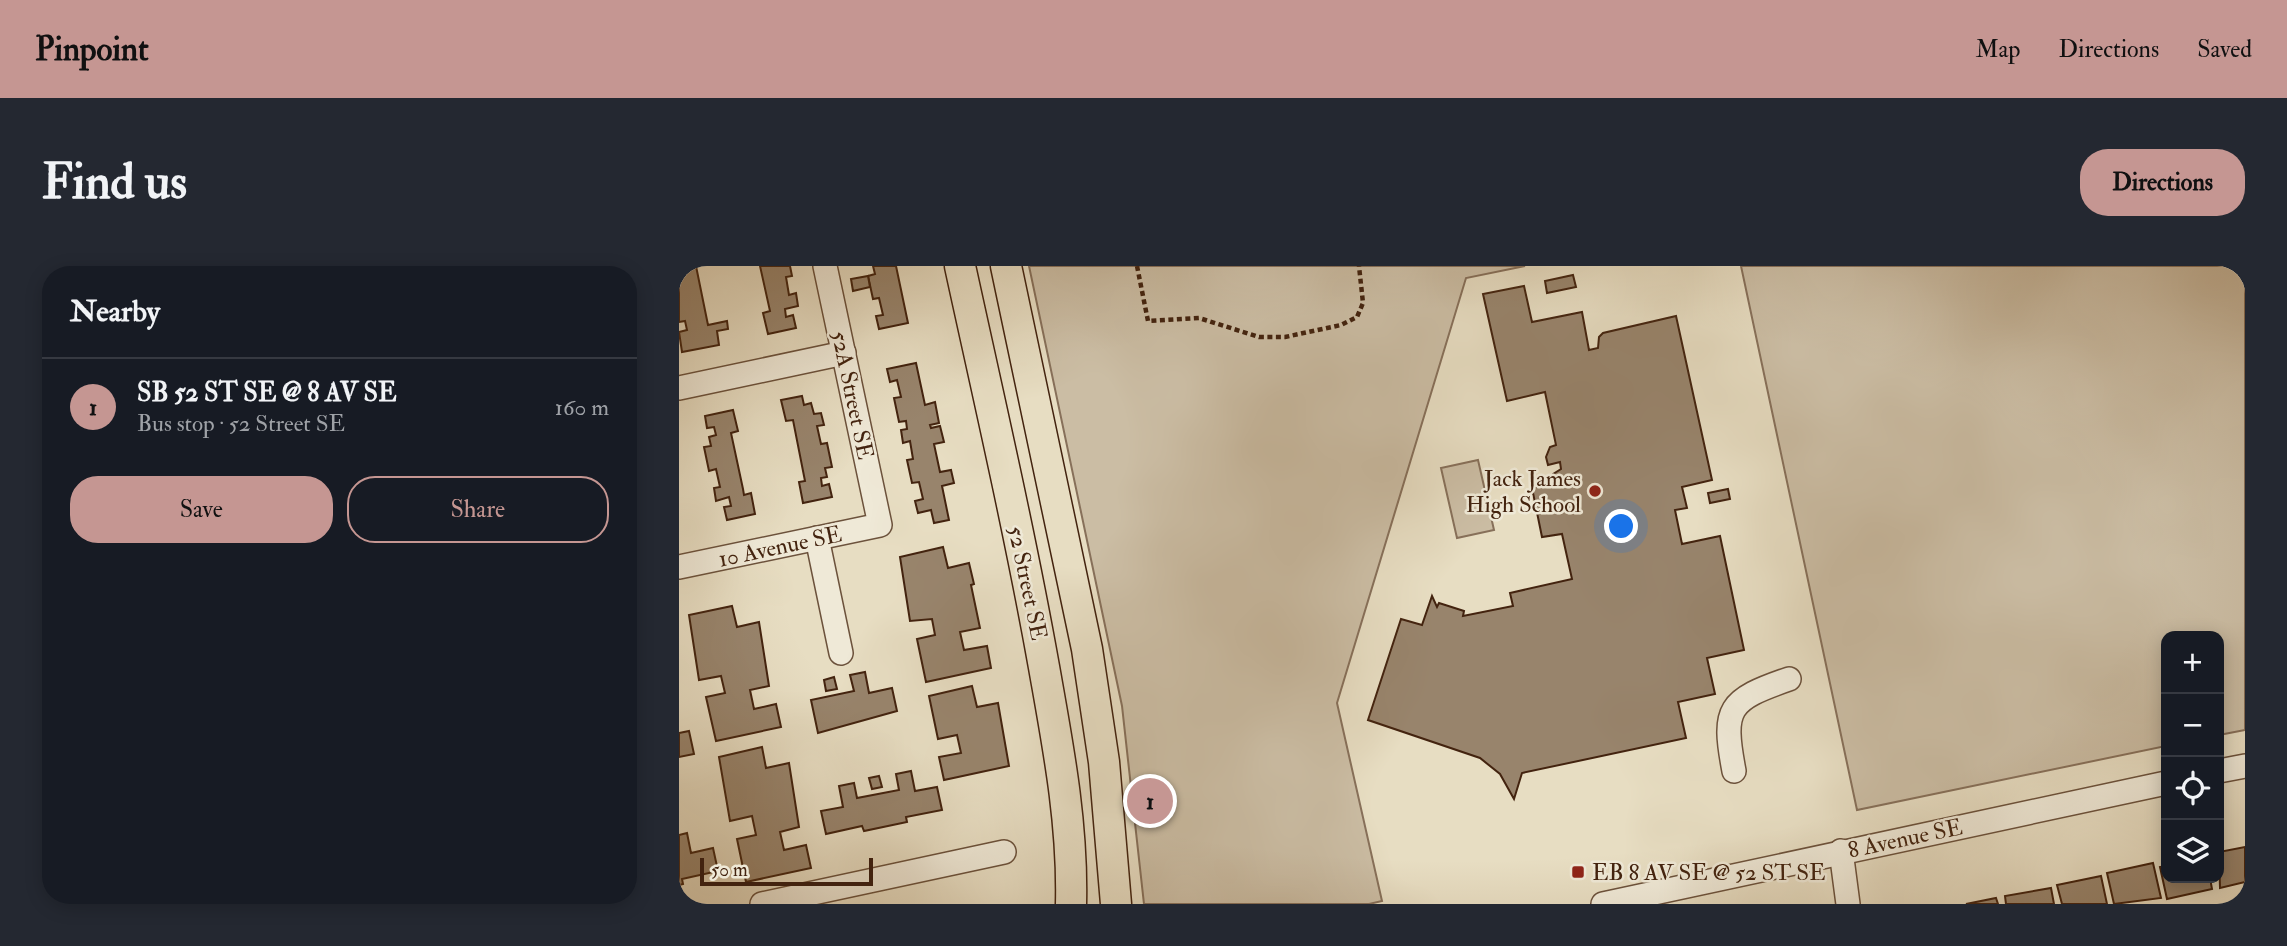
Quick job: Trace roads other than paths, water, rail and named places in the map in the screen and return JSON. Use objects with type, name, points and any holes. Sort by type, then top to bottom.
[{"type":"main road","name":"52 Street SE","points":[[960,266],[1037,624],[1062,766],[1073,848],[1071,904]]},
{"type":"main road","name":"52 Street SE","points":[[1006,266],[1087,649],[1104,762],[1116,904]]},
{"type":"street","name":"52A Street SE","points":[[825,266],[880,525]]},
{"type":"street","points":[[679,388],[843,353]]},
{"type":"street","name":"10 Avenue SE","points":[[680,561],[880,525]]},
{"type":"street","points":[[817,538],[841,653]]},
{"type":"street","points":[[1734,771],[1726,732],[1730,713],[1741,700],[1760,689],[1789,679]]},
{"type":"street","points":[[2224,770],[2245,766]]},
{"type":"street","name":"8 Avenue SE","points":[[1603,904],[2161,784]]},
{"type":"street","points":[[762,904],[1004,852]]},
{"type":"street","points":[[1841,852],[1848,904]]},
{"type":"place","name":"Jack James High School","points":[[1595,491]]},
{"type":"place","name":"SB 52 ST SE @ 8 AV SE","points":[[1150,801]]},
{"type":"place","name":"EB 8 AV SE @ 52 ST SE","points":[[1578,872]]}]
